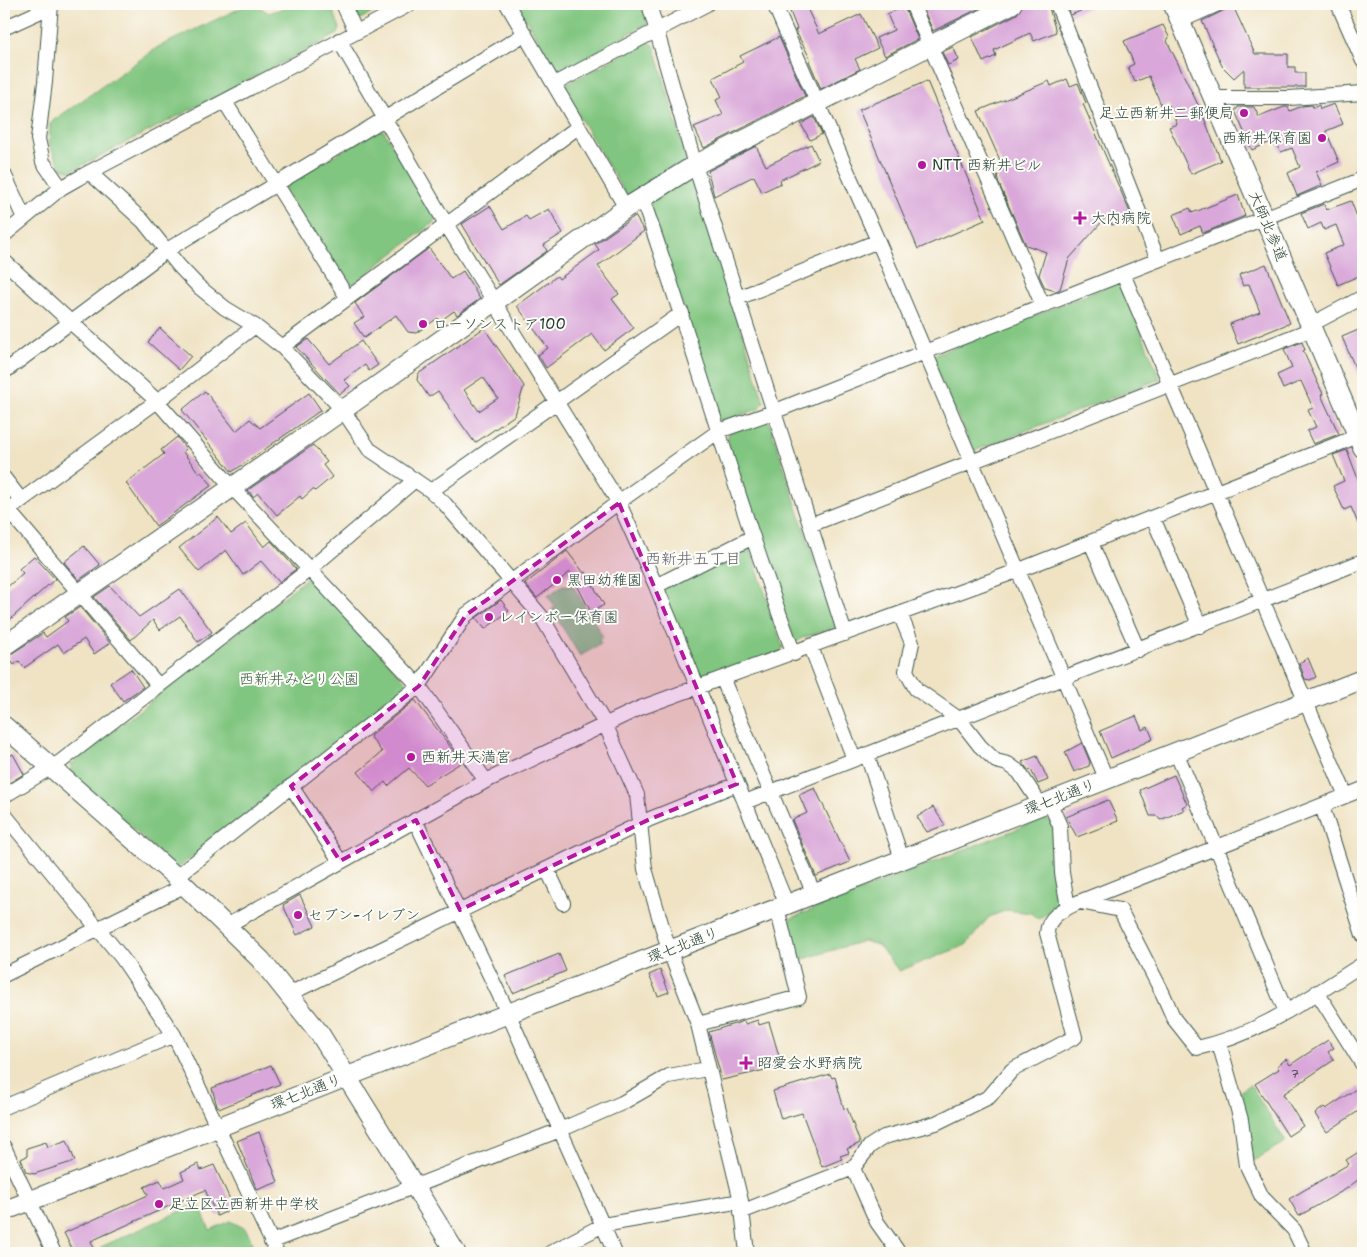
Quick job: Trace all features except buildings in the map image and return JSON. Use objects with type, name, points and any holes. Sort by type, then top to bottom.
[{"type":"street","points":[[343,4],[356,32]]},
{"type":"street","points":[[4,235],[61,188],[89,172],[410,4]]},
{"type":"street","points":[[507,4],[626,208]]},
{"type":"street","points":[[648,4],[695,165],[845,634]]},
{"type":"street","points":[[554,84],[708,4]]},
{"type":"street","points":[[774,4],[878,241],[1106,778]]},
{"type":"street","points":[[912,4],[1043,306]]},
{"type":"street","points":[[4,646],[343,410],[626,208],[695,165],[1012,4]]},
{"type":"street","points":[[1057,4],[1158,260]]},
{"type":"street","name":"大師北参道","points":[[1173,4],[1361,442]]},
{"type":"street","points":[[1180,21],[1218,4]]},
{"type":"street","points":[[1338,4],[1358,34],[1363,61]]},
{"type":"street","points":[[4,28],[51,5]]},
{"type":"street","points":[[51,5],[38,139],[44,162],[61,188]]},
{"type":"street","points":[[4,372],[167,250],[525,34]]},
{"type":"street","points":[[339,40],[446,224],[619,503],[656,586],[745,802],[782,906],[799,997],[698,1024]]},
{"type":"street","points":[[1213,98],[1289,98],[1363,93]]},
{"type":"street","points":[[225,102],[347,297]]},
{"type":"street","points":[[282,347],[578,127]]},
{"type":"street","points":[[89,172],[144,221],[179,266],[200,287],[224,308],[255,326],[282,347],[343,410],[369,449],[431,491],[463,523],[541,616],[605,724],[637,795],[645,870],[669,950],[698,1024],[741,1206],[747,1253]]},
{"type":"street","points":[[4,174],[24,218]]},
{"type":"street","points":[[4,975],[99,928],[181,881],[291,786],[419,686],[466,615],[719,431],[773,412],[1363,180]]},
{"type":"street","points":[[642,198],[682,314],[753,537],[794,654]]},
{"type":"street","points":[[738,298],[878,241]]},
{"type":"street","points":[[4,261],[157,401],[232,487],[419,686],[486,781]]},
{"type":"street","points":[[1123,274],[1169,386],[1346,796]]},
{"type":"street","points":[[810,525],[971,461],[982,459],[1169,386],[1311,327],[1363,298]]},
{"type":"street","points":[[431,491],[682,314]]},
{"type":"street","points":[[158,685],[6,511],[157,401],[255,326]]},
{"type":"street","points":[[228,925],[486,781],[605,724],[697,688],[1017,571],[1215,492],[1361,442]]},
{"type":"street","points":[[4,478],[21,500]]},
{"type":"street","points":[[4,796],[52,767],[310,569],[415,480]]},
{"type":"street","points":[[1153,518],[1200,626]]},
{"type":"street","points":[[656,586],[753,537]]},
{"type":"street","points":[[1090,542],[1138,650]]},
{"type":"street","points":[[745,802],[1363,562]]},
{"type":"street","points":[[900,614],[912,643],[906,671],[916,689],[959,719],[980,746],[996,761],[1008,764],[1020,772],[1045,803],[1060,826],[1062,873],[1074,904]]},
{"type":"street","points":[[812,647],[902,859]]},
{"type":"street","name":"環七北通り","points":[[4,1211],[1363,679]]},
{"type":"street","points":[[723,680],[814,894]]},
{"type":"street","points":[[4,726],[181,881],[228,925],[261,960],[320,1034],[456,1253]]},
{"type":"street","points":[[1176,752],[1286,1012]]},
{"type":"street","points":[[289,994],[640,824],[737,784]]},
{"type":"street","points":[[291,786],[340,861]]},
{"type":"street","points":[[550,1253],[603,1225],[741,1206],[853,1168],[870,1146],[884,1137],[936,1123],[989,1097],[1012,1070],[1075,1037],[1047,933],[1048,924],[1074,904],[1363,790]]},
{"type":"street","points":[[1322,806],[1363,935]]},
{"type":"street","points":[[4,814],[99,928],[122,958],[174,1035],[274,1247],[414,1186],[560,1130],[622,1103],[669,1076],[708,1069]]},
{"type":"street","points":[[416,820],[508,1013],[616,1253]]},
{"type":"street","points":[[546,869],[563,903]]},
{"type":"street","points":[[1074,904],[1120,910],[1174,1019],[1197,1048],[1219,1043],[1254,1030],[1363,964]]},
{"type":"street","points":[[1317,992],[1363,1065]]},
{"type":"street","points":[[4,1106],[174,1035]]},
{"type":"street","points":[[1219,1043],[1240,1120],[1247,1166],[1262,1196],[1294,1230],[1305,1253]]},
{"type":"street","points":[[4,1147],[54,1253]]},
{"type":"street","points":[[853,1168],[877,1222],[899,1253]]},
{"type":"highlighted area","points":[[619,503],[737,784],[650,819],[460,910],[416,820],[340,861],[291,786],[419,686],[466,615]]},
{"type":"green space","points":[[249,4],[254,4],[269,13],[295,4],[330,4],[340,28],[338,34],[71,171],[61,168],[49,144],[50,123],[158,47]]},
{"type":"green space","points":[[352,4],[389,4],[358,20]]},
{"type":"green space","points":[[516,4],[642,4],[648,23],[559,73]]},
{"type":"green space","points":[[648,41],[654,45],[686,157],[686,163],[627,197],[564,91],[565,85]]},
{"type":"green space","points":[[377,131],[384,131],[436,219],[350,286],[344,285],[285,191],[286,183]]},
{"type":"green space","points":[[693,173],[764,402],[759,409],[720,422],[648,202]]},
{"type":"green space","points":[[1121,281],[1160,379],[974,451],[930,357]]},
{"type":"green space","points":[[764,420],[769,421],[836,627],[802,638],[795,643],[727,438],[730,432]]},
{"type":"green space","points":[[749,545],[783,648],[778,653],[704,679],[698,675],[663,593],[666,587]]},
{"type":"green space","name":"西新井みどり公園","points":[[311,575],[410,687],[177,869],[71,773],[71,764]]},
{"type":"green space","points":[[563,585],[573,586],[603,637],[599,640],[601,644],[580,656],[552,610],[555,606],[548,596]]},
{"type":"green space","points":[[1042,819],[1052,821],[1063,905],[1037,919],[1031,913],[1007,910],[989,917],[966,945],[899,971],[878,945],[863,941],[800,960],[789,919]]},
{"type":"green space","points":[[1250,1085],[1286,1142],[1251,1162],[1239,1092]]},
{"type":"green space","points":[[198,1203],[210,1230],[230,1221],[246,1229],[256,1253],[104,1253],[101,1247]]},
{"type":"place","name":"足立西新井二郵便局","points":[[1244,113]]},
{"type":"place","name":"西新井保育園","points":[[1322,138]]},
{"type":"place","name":"NTT 西新井ビル","points":[[922,165]]},
{"type":"place","name":"大内病院","points":[[1080,218]]},
{"type":"place","name":"ローソンストア100","points":[[423,324]]},
{"type":"place","name":"黒田幼稚園","points":[[557,580]]},
{"type":"place","name":"レインボー保育園","points":[[489,617]]},
{"type":"place","name":"西新井天満宮","points":[[411,757]]},
{"type":"place","name":"セブン-イレブン","points":[[298,915]]},
{"type":"place","name":"昭愛会水野病院","points":[[746,1063]]},
{"type":"place","name":"足立区立西新井中学校","points":[[159,1204]]},
{"type":"district","name":"西新井五丁目","points":[[693,558]]}]
